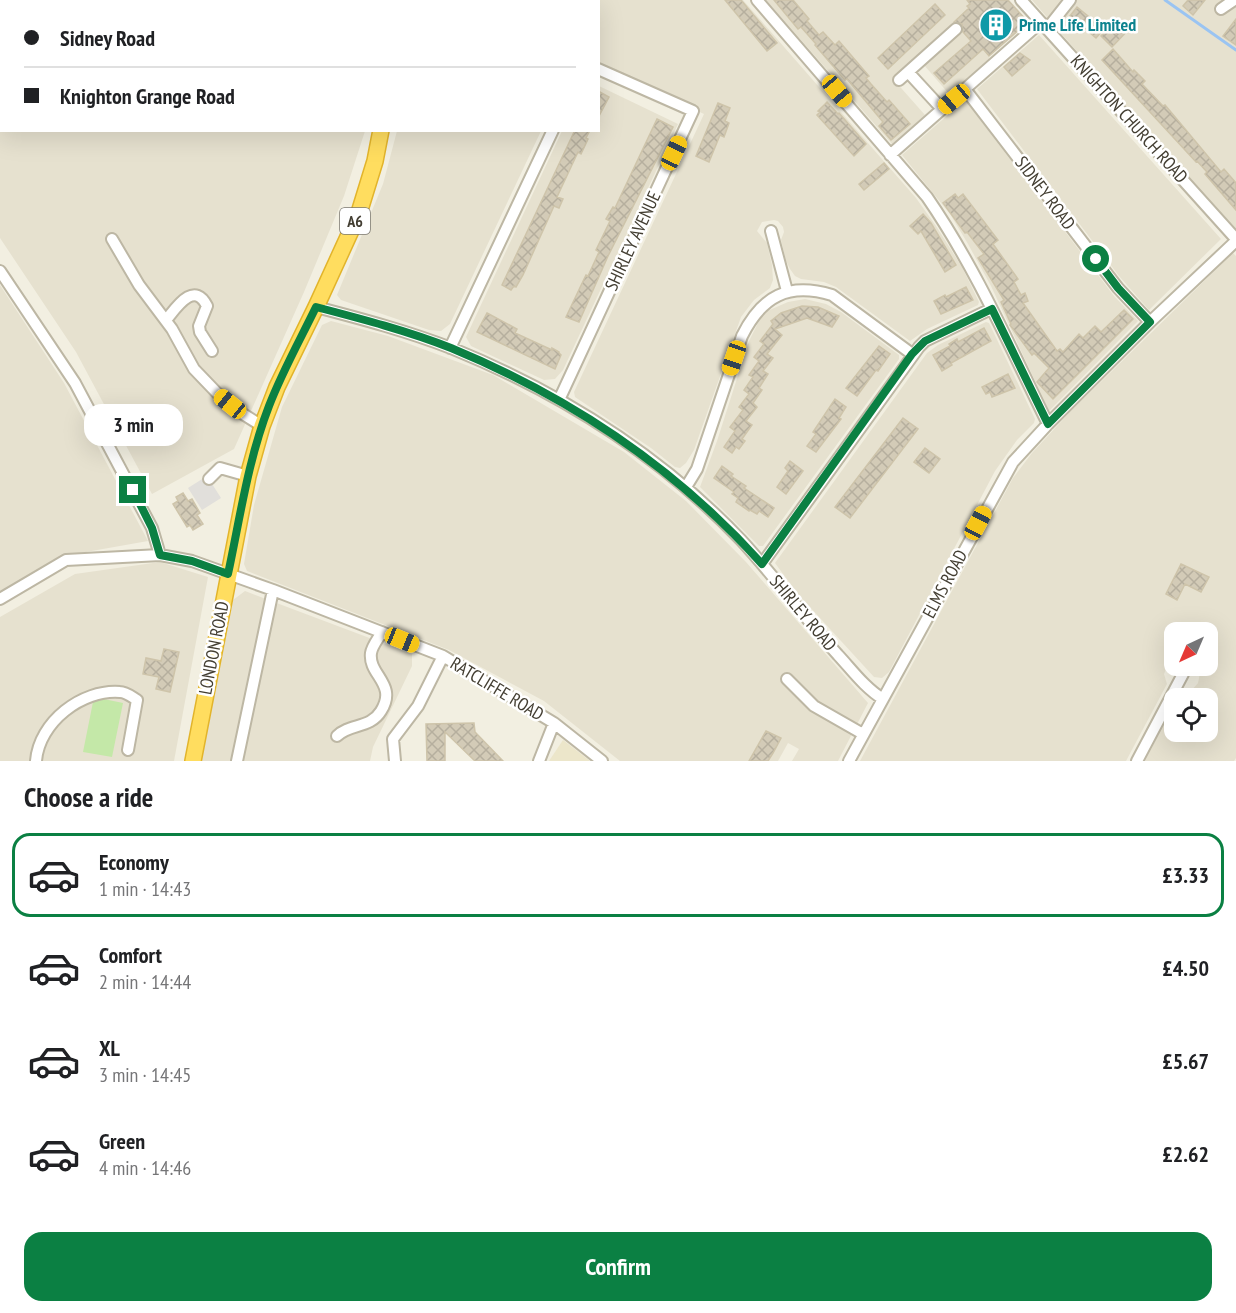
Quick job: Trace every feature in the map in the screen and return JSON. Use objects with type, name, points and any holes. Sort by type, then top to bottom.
[{"type":"highway","name":"LONDON ROAD","points":[[193,761],[248,476],[262,426],[277,387],[359,213],[375,161],[381,132]]},
{"type":"street","points":[[757,0],[927,197],[968,262],[1048,424]]},
{"type":"street","name":"KNIGHTON CHURCH ROAD","points":[[1021,0],[1236,240]]},
{"type":"street","points":[[890,155],[1044,25],[1070,0]]},
{"type":"street","points":[[1221,9],[1234,0]]},
{"type":"street","points":[[899,80],[956,29]]},
{"type":"street","name":"SHIRLEY AVENUE","points":[[559,400],[693,111],[600,70]]},
{"type":"street","points":[[908,72],[942,109]]},
{"type":"street","name":"SIDNEY ROAD","points":[[966,89],[1118,288],[1150,322]]},
{"type":"street","points":[[450,348],[552,132]]},
{"type":"street","points":[[771,231],[787,291]]},
{"type":"street","points":[[112,239],[139,285],[166,320],[200,375],[218,394],[262,426]]},
{"type":"street","name":"ELMS ROAD","points":[[849,761],[1012,462],[1150,322],[1236,240]]},
{"type":"street","points":[[0,271],[75,383],[152,528],[160,555]]},
{"type":"street","points":[[686,487],[697,469],[742,336],[750,321],[770,299],[787,291],[802,289],[832,295],[912,354]]},
{"type":"street","points":[[166,320],[188,296],[194,295],[201,298],[207,306],[200,332],[212,351]]},
{"type":"street","name":"SHIRLEY ROAD","points":[[316,307],[394,329],[450,348],[505,371],[625,440],[686,487],[722,520],[855,674],[883,699]]},
{"type":"street","points":[[762,564],[912,354],[925,341],[992,309]]},
{"type":"street","points":[[209,479],[220,468],[248,476]]},
{"type":"street","name":"RATCLIFFE ROAD","points":[[0,599],[66,560],[160,555],[192,561],[443,656],[554,723],[603,761]]},
{"type":"street","points":[[237,761],[273,590]]},
{"type":"street","points":[[337,736],[349,728],[366,725],[381,712],[386,689],[370,657],[371,650],[382,632]]},
{"type":"street","points":[[395,761],[393,739],[418,706],[443,656]]},
{"type":"street","points":[[1137,761],[1182,676]]},
{"type":"street","points":[[787,679],[814,706],[863,734]]},
{"type":"street","points":[[36,761],[37,751],[57,716],[97,693],[122,692],[137,700],[128,750]]},
{"type":"street","points":[[539,761],[554,723]]},
{"type":"shaded area","points":[[600,0],[743,0],[916,198],[962,267],[979,302],[978,305],[927,329],[910,341],[836,287],[795,276],[786,261],[781,240],[783,227],[774,220],[762,222],[757,231],[767,243],[773,280],[770,288],[754,300],[741,317],[694,450],[680,468],[675,467],[651,448],[575,397],[574,392],[704,114],[600,64]]},
{"type":"shaded area","points":[[766,0],[997,0],[962,31],[967,37],[969,35],[990,58],[949,94],[924,65],[961,32],[956,26],[894,80],[925,115],[892,144]]},
{"type":"shaded area","points":[[1032,0],[1236,0],[1236,230],[1123,104]]},
{"type":"shaded area","points":[[1039,35],[1221,239],[1149,310],[1119,276],[977,89]]},
{"type":"shaded area","points":[[600,86],[678,124],[563,370],[555,379],[544,380],[471,346],[466,337],[562,132],[600,132]]},
{"type":"shaded area","points":[[965,100],[1114,296],[1138,321],[1049,411],[991,286],[968,244],[950,214],[902,155]]},
{"type":"shaded area","points":[[0,132],[365,132],[344,196],[234,449],[152,494],[76,352],[0,238]]},
{"type":"shaded area","points":[[397,132],[541,132],[450,324],[441,331],[429,330],[341,300],[337,295],[383,184]]},
{"type":"shaded area","points":[[1233,253],[1236,256],[1236,758],[1234,761],[1145,761],[1164,724],[1164,742],[1218,742],[1218,688],[1194,688],[1199,676],[1218,676],[1218,622],[1164,622],[1164,676],[1167,684],[1126,761],[860,761],[1013,478],[1032,453],[1070,412]]},
{"type":"shaded area","points":[[0,285],[64,383],[148,541],[69,555],[0,591]]},
{"type":"shaded area","points":[[805,299],[826,304],[841,312],[899,355],[899,359],[763,546],[759,546],[700,487],[749,341],[758,323],[765,312],[788,302]]},
{"type":"shaded area","points":[[331,321],[388,336],[493,375],[624,452],[686,501],[746,562],[868,703],[838,761],[792,761],[799,749],[788,743],[778,761],[620,761],[544,701],[449,650],[247,571],[244,564],[254,505],[282,407],[322,325]]},
{"type":"shaded area","points":[[986,322],[989,323],[1035,419],[1034,423],[1017,440],[995,471],[889,672],[882,678],[874,677],[797,593],[775,563],[927,353],[938,345]]},
{"type":"shaded area","points":[[207,476],[221,498],[202,510],[188,488]]},
{"type":"shaded area","points":[[160,562],[208,577],[174,761],[0,761],[0,617],[75,574]]},
{"type":"shaded area","points":[[245,591],[412,654],[412,666],[373,747],[370,761],[201,761],[233,600]]},
{"type":"shaded area","points":[[563,740],[590,761],[549,761]]},
{"type":"green space","points":[[94,697],[123,703],[112,757],[83,752]]},
{"type":"building","points":[[725,0],[741,0],[777,43],[767,51]]},
{"type":"building","points":[[774,0],[793,0],[819,35],[823,32],[835,45],[839,41],[869,76],[866,78],[871,84],[910,124],[891,140],[879,126],[883,122],[801,27],[798,29]]},
{"type":"building","points":[[967,0],[1008,0],[1028,22],[989,56],[983,49],[944,84],[934,73],[971,41],[963,32],[962,24],[954,22],[969,8],[967,6],[970,4]]},
{"type":"building","points":[[1188,0],[1205,0],[1193,15],[1183,6]]},
{"type":"building","points":[[935,4],[945,15],[888,69],[878,58]]},
{"type":"building","points":[[1077,7],[1104,29],[1096,38],[1070,16]]},
{"type":"building","points":[[1236,19],[1236,45],[1223,36]]},
{"type":"building","points":[[1115,21],[1118,25],[1121,22],[1130,28],[1112,47],[1101,36]]},
{"type":"building","points":[[1113,49],[1133,72],[1134,70],[1145,81],[1142,84],[1163,106],[1165,105],[1221,172],[1224,169],[1236,183],[1236,210],[1205,174],[1207,172],[1102,60]]},
{"type":"building","points":[[1020,53],[1030,60],[1012,76],[1004,67]]},
{"type":"building","points":[[600,92],[609,97],[600,114]]},
{"type":"building","points":[[827,102],[866,144],[854,156],[817,115]]},
{"type":"building","points":[[718,103],[730,108],[725,121],[729,123],[724,137],[720,135],[709,162],[696,156]]},
{"type":"building","points":[[657,119],[673,127],[608,256],[579,322],[566,317],[599,252],[596,250],[610,221],[606,219],[613,207],[615,208]]},
{"type":"building","points":[[574,132],[589,132],[581,154],[578,152],[557,197],[563,199],[559,208],[554,206],[523,275],[516,287],[514,286],[511,290],[502,285]]},
{"type":"building","points":[[884,163],[889,169],[864,190],[859,184]]},
{"type":"building","points":[[955,194],[958,198],[963,194],[998,240],[993,244],[1018,279],[1014,282],[1021,295],[1025,293],[1028,301],[1023,303],[1057,351],[1060,349],[1063,352],[1079,334],[1083,338],[1095,326],[1101,332],[1124,310],[1133,319],[1053,399],[1037,382],[1049,368],[1034,353],[1032,355],[1010,325],[1001,302],[1004,300],[978,258],[984,254],[943,203]]},
{"type":"building","points":[[923,214],[931,223],[956,265],[945,272],[921,231],[918,234],[910,226]]},
{"type":"building","points":[[966,287],[973,300],[941,314],[934,301]]},
{"type":"building","points":[[802,306],[818,307],[839,316],[832,327],[807,318],[775,329],[782,335],[767,354],[773,358],[763,371],[768,374],[759,388],[762,390],[753,403],[757,407],[746,421],[752,425],[742,439],[745,441],[739,449],[736,447],[732,453],[724,447],[735,431],[730,427],[743,410],[739,407],[749,394],[744,390],[753,377],[749,375],[759,361],[754,357],[764,344],[760,341],[773,324],[771,321],[781,313]]},
{"type":"building","points":[[487,313],[517,329],[515,333],[559,352],[561,355],[555,369],[477,332]]},
{"type":"building","points":[[984,328],[991,341],[951,363],[952,365],[942,371],[933,355],[950,346],[949,344],[957,339],[958,342]]},
{"type":"building","points":[[879,346],[890,354],[857,396],[846,388]]},
{"type":"building","points":[[1008,374],[1015,388],[992,397],[990,392],[986,394],[982,387]]},
{"type":"building","points":[[835,399],[846,407],[839,418],[841,419],[816,452],[807,446],[816,434],[813,432]]},
{"type":"building","points":[[903,418],[918,429],[850,518],[835,507]]},
{"type":"building","points":[[925,448],[940,459],[929,473],[914,462]]},
{"type":"building","points":[[790,461],[803,471],[786,494],[777,487],[788,471],[785,468]]},
{"type":"building","points":[[722,466],[733,474],[731,476],[746,486],[744,488],[774,508],[768,517],[759,511],[757,514],[749,511],[736,502],[738,498],[732,494],[734,492],[714,478]]},
{"type":"building","points":[[183,493],[188,501],[192,499],[200,513],[197,515],[203,524],[193,530],[190,525],[187,527],[173,504],[178,501],[176,497]]},
{"type":"building","points":[[1181,564],[1209,577],[1201,592],[1185,584],[1177,600],[1166,594]]},
{"type":"building","points":[[164,649],[179,652],[170,692],[156,689],[159,677],[143,674],[146,658],[161,661]]},
{"type":"building","points":[[474,723],[475,732],[503,761],[475,761],[445,732],[445,761],[427,761],[426,724]]},
{"type":"building","points":[[766,731],[781,738],[773,753],[768,761],[749,761]]},
{"type":"waterway","points":[[1165,0],[1236,50]]},
{"type":"place","name":"Prime Life Limited","points":[[996,25]]},
{"type":"route","points":[[133,490],[152,528],[160,555],[192,561],[228,574],[248,476],[268,407],[316,307],[404,332],[450,348],[505,371],[559,400],[625,440],[686,487],[722,520],[762,564],[912,354],[925,341],[992,309],[1048,424],[1150,322],[1130,303],[1096,259]]}]
